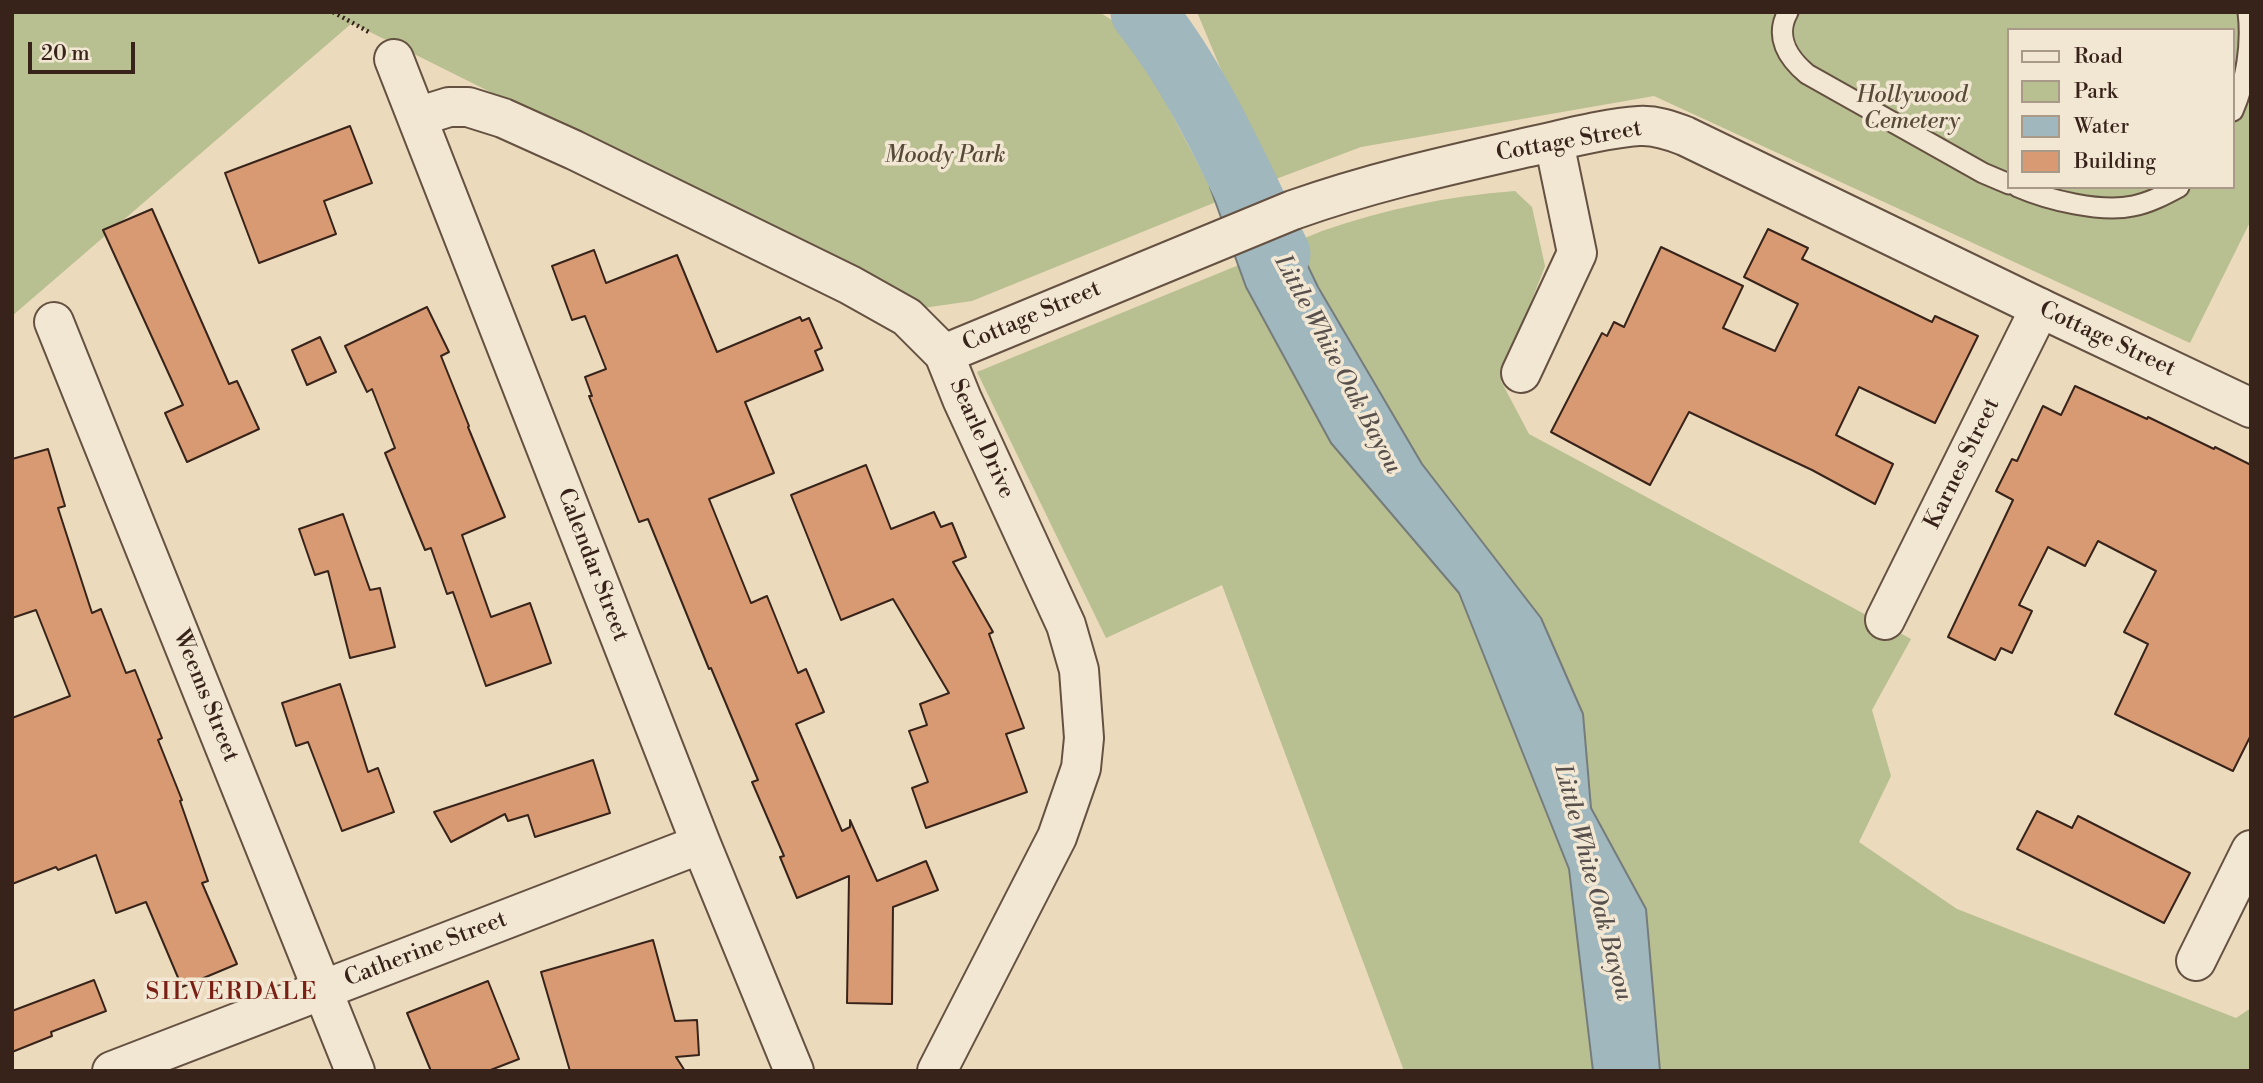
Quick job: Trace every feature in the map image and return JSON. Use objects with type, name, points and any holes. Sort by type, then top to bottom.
[{"type":"street","name":"Calendar Street","points":[[394,59],[701,844],[794,1071]]},
{"type":"street","name":"Searle Drive","points":[[417,117],[450,107],[468,107],[503,118],[850,285],[907,317],[943,354],[1066,625],[1079,670],[1084,738],[1081,768],[1057,837],[937,1071]]},
{"type":"street","name":"Cottage Street","points":[[943,354],[1325,198],[1404,175],[1636,126],[1669,130],[2251,408]]},
{"type":"street","points":[[1521,373],[1577,253],[1554,142]]},
{"type":"street","name":"Karnes Street","points":[[1885,620],[2040,309]]},
{"type":"street","name":"Weems Street","points":[[54,322],[355,1071]]},
{"type":"street","name":"Catherine Street","points":[[112,1071],[701,844]]},
{"type":"street","points":[[2196,961],[2251,850]]},
{"type":"lane","points":[[1788,12],[1783,20],[1781,35],[1795,64],[1807,74],[1983,173],[2008,184]]},
{"type":"lane","points":[[2235,106],[2248,52],[2248,12]]},
{"type":"lane","points":[[2025,189],[2064,201],[2098,207],[2131,207],[2175,189]]},
{"type":"green space","name":"Moody Park","points":[[12,12],[1099,12],[1128,30],[1216,202],[972,301],[923,308],[352,23],[12,316]]},
{"type":"green space","name":"Hollywood Cemetery","points":[[1197,12],[2251,12],[2251,220],[2190,343],[1654,96],[1361,147],[1268,182]]},
{"type":"green space","points":[[1515,191],[1532,207],[1545,266],[1501,381],[1529,434],[1911,639],[1872,710],[1891,776],[1859,842],[1957,909],[2236,1018],[2251,1008],[2251,1071],[1404,1071],[1222,585],[1106,638],[977,372],[1322,231],[1417,205],[1465,196]]},
{"type":"water","points":[[1260,166],[1318,287],[1422,464],[1541,618],[1583,714],[1591,808],[1646,909],[1660,1071],[1593,1071],[1569,869],[1459,593],[1331,443],[1246,287],[1210,187]]},
{"type":"building","points":[[350,126],[372,183],[324,201],[336,234],[259,263],[225,173]]},
{"type":"building","points":[[152,209],[229,384],[237,381],[259,429],[187,462],[165,413],[183,405],[103,230]]},
{"type":"building","points":[[1768,229],[1808,248],[1802,259],[1932,322],[1935,316],[1978,336],[1935,423],[1859,387],[1836,435],[1893,464],[1875,504],[1812,470],[1689,412],[1650,485],[1551,432],[1602,333],[1607,336],[1614,322],[1624,327],[1661,247],[1743,286],[1723,328],[1775,351],[1798,304],[1744,277]]},
{"type":"building","points":[[594,250],[606,283],[677,255],[717,352],[800,317],[802,321],[809,318],[822,348],[815,351],[823,370],[745,402],[774,473],[709,499],[751,603],[767,596],[798,673],[806,669],[824,712],[796,724],[842,831],[850,827],[850,820],[877,881],[926,861],[938,890],[893,907],[892,1004],[847,1003],[849,876],[797,898],[780,857],[784,856],[752,782],[758,780],[648,519],[639,522],[589,396],[592,396],[585,377],[606,369],[585,316],[572,320],[552,266]]},
{"type":"building","points":[[427,307],[449,352],[441,356],[505,517],[462,535],[491,617],[530,603],[551,663],[486,686],[453,592],[447,594],[431,548],[425,550],[385,453],[395,448],[372,389],[367,392],[345,346]]},
{"type":"building","points":[[320,337],[336,372],[307,385],[292,350]]},
{"type":"building","points":[[2075,386],[2251,465],[2251,735],[2233,771],[2115,714],[2148,644],[2124,632],[2156,571],[2098,541],[2085,566],[2048,547],[2019,605],[2032,611],[2012,653],[2001,648],[1995,660],[1948,637],[2013,500],[1996,491],[2012,459],[2017,461],[2043,406],[2061,415]]},
{"type":"building","points":[[48,449],[65,506],[58,508],[92,613],[101,609],[126,673],[135,670],[162,738],[158,740],[182,800],[180,801],[208,881],[202,883],[237,964],[182,987],[146,902],[116,913],[96,855],[12,884],[12,718],[70,696],[36,610],[12,618],[12,459]]},
{"type":"building","points":[[866,465],[891,529],[934,512],[941,527],[952,523],[966,557],[953,562],[993,632],[989,634],[1024,728],[1006,734],[1027,792],[926,828],[912,788],[928,782],[909,731],[927,725],[920,704],[949,693],[893,599],[841,620],[791,495]]},
{"type":"building","points":[[343,514],[370,590],[380,588],[395,647],[350,658],[328,571],[315,575],[299,529]]},
{"type":"building","points":[[340,684],[368,772],[378,768],[394,812],[342,831],[308,742],[296,746],[282,703]]},
{"type":"building","points":[[593,760],[610,813],[535,837],[528,815],[508,821],[505,814],[451,842],[434,812]]},
{"type":"building","points":[[2037,811],[2072,828],[2078,816],[2190,873],[2164,923],[2017,849]]},
{"type":"building","points":[[653,940],[675,1021],[697,1020],[699,1055],[676,1057],[685,1071],[570,1071],[541,972]]},
{"type":"building","points":[[94,980],[106,1011],[51,1032],[52,1036],[12,1052],[12,1011]]},
{"type":"building","points":[[488,981],[519,1059],[488,1071],[431,1071],[407,1013]]},
{"type":"waterway","name":"Little White Oak Bayou","points":[[1143,12],[1164,40],[1200,99],[1278,254]]},
{"type":"district","name":"SILVERDALE","points":[[232,993]]}]
